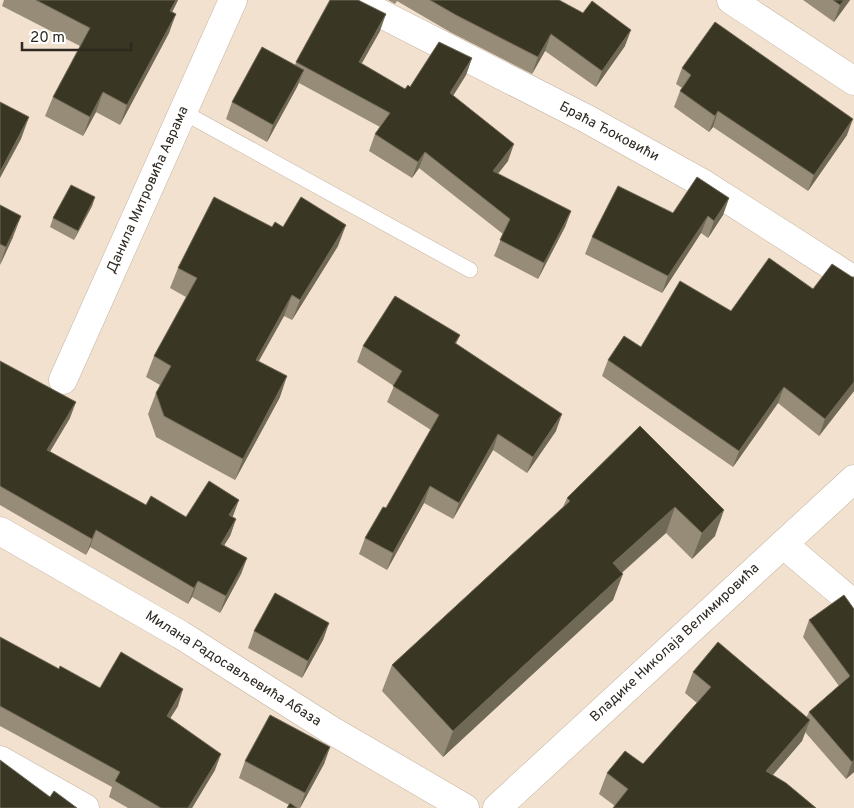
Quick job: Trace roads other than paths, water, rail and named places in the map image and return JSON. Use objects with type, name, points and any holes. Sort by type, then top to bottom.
[{"type":"street","name":"Данила Митровића Аврама","points":[[63,380],[233,0]]},
{"type":"street","name":"Браћа Ђоковићи","points":[[354,0],[587,119],[704,184],[854,280]]},
{"type":"street","points":[[731,0],[854,81]]},
{"type":"street","name":"Владике Николаја Велимировића","points":[[497,808],[854,478]]},
{"type":"street","name":"Милана Радосављевића Абаза","points":[[0,531],[181,635],[331,730],[465,808]]},
{"type":"street","points":[[783,544],[854,604]]},
{"type":"street","points":[[0,760],[84,808]]},
{"type":"lane","points":[[183,112],[470,270]]}]
